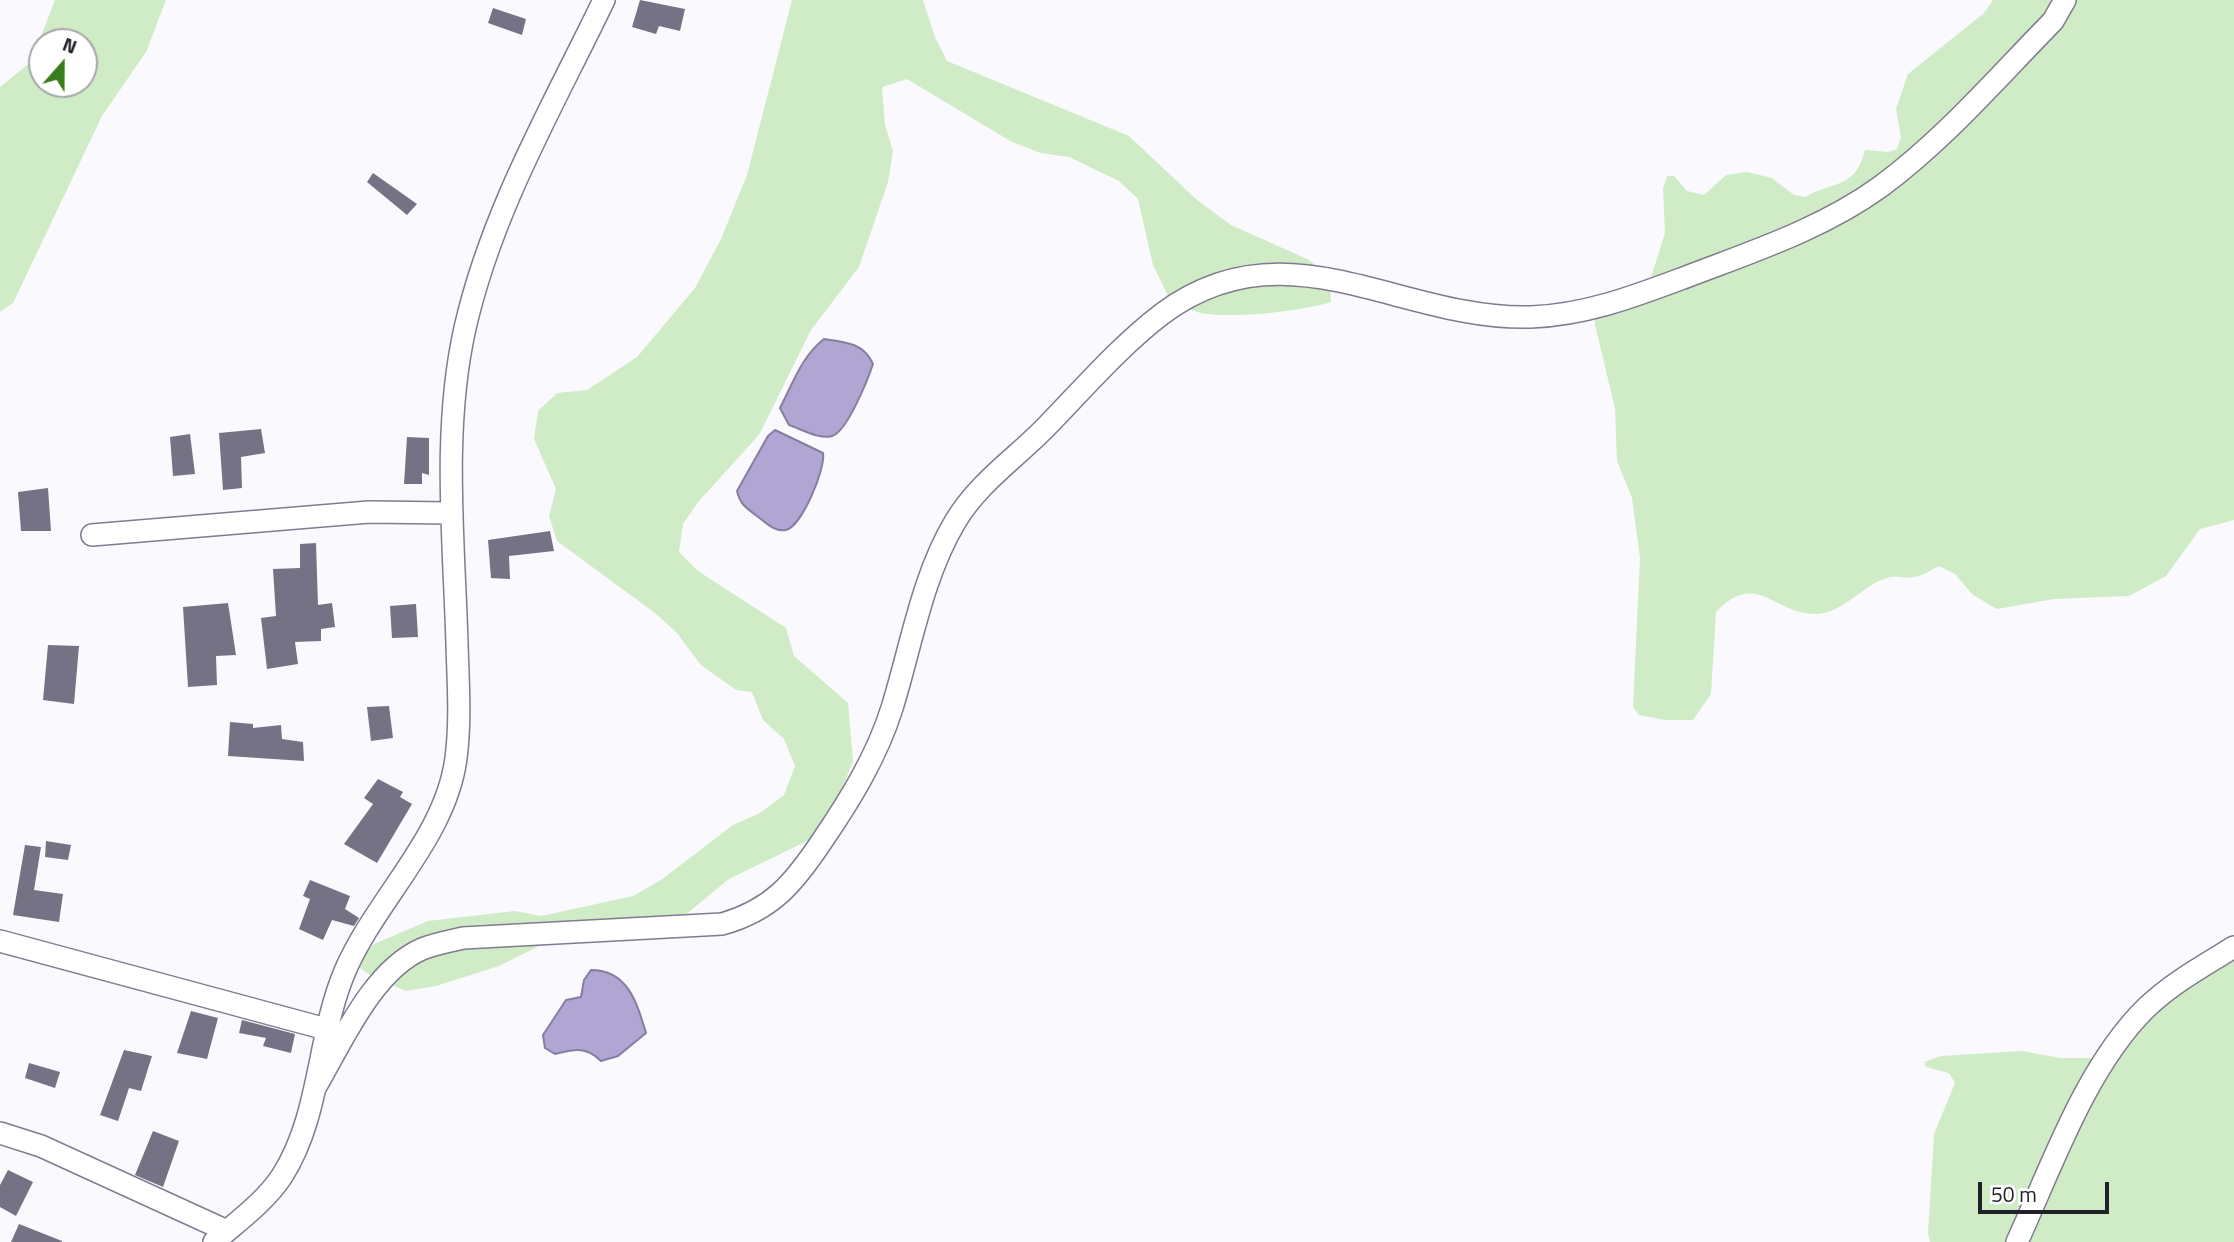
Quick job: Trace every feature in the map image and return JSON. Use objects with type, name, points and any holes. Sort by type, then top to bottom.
[{"type":"street","points":[[0,1133],[41,1146],[221,1236],[281,1179],[292,1158],[316,1088],[332,1005],[354,952],[369,922],[427,839],[452,780],[456,759],[458,695],[451,513],[456,377],[466,327],[486,254],[511,188],[604,0]]},
{"type":"street","points":[[316,1088],[376,985],[396,964],[422,949],[463,938],[722,925],[748,917],[778,898],[810,859],[866,771],[891,712],[927,589],[955,522],[977,491],[1045,428],[1077,393],[1159,316],[1193,293],[1243,275],[1281,274],[1329,278],[1494,317],[1581,312],[1621,301],[1822,222],[1878,189],[1935,142],[2053,21],[2065,0]]},
{"type":"street","points":[[92,536],[369,512],[451,513]]},
{"type":"street","points":[[0,941],[326,1029]]},
{"type":"street","points":[[2017,1242],[2072,1122],[2114,1045],[2146,1008],[2185,976],[2234,947]]},
{"type":"green space","points":[[55,0],[166,0],[146,52],[102,116],[13,303],[0,312],[0,87],[28,64],[28,98],[98,98],[98,28],[44,28]]},
{"type":"green space","points":[[792,0],[923,0],[935,37],[947,61],[1129,136],[1197,200],[1231,225],[1307,259],[1330,275],[1331,302],[1284,311],[1226,315],[1197,312],[1171,302],[1153,265],[1138,199],[1119,181],[1069,157],[1041,153],[1012,142],[907,79],[882,87],[885,125],[893,151],[888,182],[859,267],[811,330],[759,435],[699,501],[683,524],[679,552],[698,571],[786,628],[794,656],[848,703],[853,761],[830,819],[811,839],[729,879],[679,920],[618,919],[555,938],[499,966],[436,986],[406,991],[377,979],[355,965],[374,944],[428,921],[515,911],[541,916],[633,896],[661,880],[733,825],[760,813],[784,795],[795,766],[784,739],[763,720],[752,692],[736,690],[701,665],[677,633],[655,613],[557,541],[549,516],[556,489],[534,439],[538,411],[557,393],[587,390],[637,357],[695,288],[721,239],[747,175]]},
{"type":"green space","points":[[1993,0],[2234,0],[2234,520],[2200,529],[2166,576],[2129,596],[2054,599],[1997,609],[1973,595],[1955,574],[1939,566],[1917,576],[1890,577],[1878,581],[1844,604],[1825,613],[1799,612],[1765,597],[1743,594],[1730,600],[1716,612],[1711,694],[1693,720],[1665,720],[1639,715],[1633,707],[1640,558],[1632,498],[1617,461],[1615,408],[1595,325],[1595,308],[1649,284],[1665,233],[1663,188],[1667,176],[1674,176],[1687,191],[1704,195],[1726,175],[1747,172],[1772,178],[1794,195],[1805,197],[1843,182],[1856,171],[1865,150],[1888,152],[1897,149],[1901,137],[1896,109],[1908,74],[1984,13]]},
{"type":"green space","points":[[2234,938],[2234,1242],[1930,1242],[1928,1233],[1934,1134],[1955,1083],[1949,1073],[1926,1067],[1924,1062],[1941,1056],[2022,1051],[2060,1058],[2092,1058]]},
{"type":"shaded area","points":[[824,339],[859,348],[873,364],[844,425],[838,432],[827,437],[789,425],[780,408],[804,362]]},
{"type":"shaded area","points":[[775,430],[823,453],[821,471],[812,496],[799,518],[786,530],[774,528],[750,511],[742,503],[737,491],[768,436]]},
{"type":"shaded area","points":[[591,970],[604,971],[614,976],[629,990],[646,1033],[618,1056],[601,1061],[580,1050],[555,1054],[545,1048],[543,1035],[566,1000],[581,997],[584,980]]},
{"type":"building","points":[[640,0],[685,9],[680,31],[659,26],[656,34],[632,27]]},
{"type":"building","points":[[493,8],[526,19],[522,35],[488,23]]},
{"type":"building","points":[[373,173],[417,204],[407,215],[367,182]]},
{"type":"building","points":[[261,429],[265,453],[241,457],[242,488],[223,490],[219,433]]},
{"type":"building","points":[[190,434],[195,474],[173,476],[170,437]]},
{"type":"building","points":[[407,437],[429,438],[429,475],[422,473],[422,484],[404,484]]},
{"type":"building","points":[[48,488],[51,531],[21,531],[18,492]]},
{"type":"building","points":[[550,531],[554,551],[509,556],[510,579],[491,578],[488,540]]},
{"type":"building","points":[[316,543],[318,605],[332,603],[335,627],[321,629],[321,641],[295,642],[298,664],[267,669],[261,618],[276,616],[273,569],[300,568],[300,544]]},
{"type":"building","points":[[228,603],[236,655],[216,656],[217,685],[188,687],[183,607]]},
{"type":"building","points":[[416,604],[418,637],[392,638],[390,606]]},
{"type":"building","points":[[48,645],[79,646],[74,704],[43,700]]},
{"type":"building","points":[[389,706],[393,738],[371,741],[367,707]]},
{"type":"building","points":[[230,722],[253,724],[253,728],[281,725],[282,739],[303,742],[304,761],[228,756]]},
{"type":"building","points":[[378,779],[403,792],[400,797],[412,804],[377,863],[344,844],[373,804],[364,798]]},
{"type":"building","points":[[46,841],[71,845],[68,860],[45,857]]},
{"type":"building","points":[[25,845],[41,847],[34,890],[63,894],[59,922],[13,915]]},
{"type":"building","points":[[310,880],[350,896],[345,909],[359,918],[354,926],[332,920],[323,940],[299,929],[310,899],[303,896]]},
{"type":"building","points":[[191,1011],[218,1018],[207,1059],[177,1053]]},
{"type":"building","points":[[242,1020],[295,1034],[291,1053],[263,1046],[266,1038],[239,1033]]},
{"type":"building","points":[[124,1050],[152,1056],[141,1091],[129,1088],[118,1121],[100,1115]]},
{"type":"building","points":[[29,1063],[60,1072],[55,1088],[25,1078]]},
{"type":"building","points":[[153,1131],[179,1141],[163,1187],[135,1175]]},
{"type":"building","points":[[8,1170],[33,1182],[16,1216],[0,1207],[0,1185]]},
{"type":"building","points":[[19,1224],[62,1241],[62,1242],[11,1242]]}]
